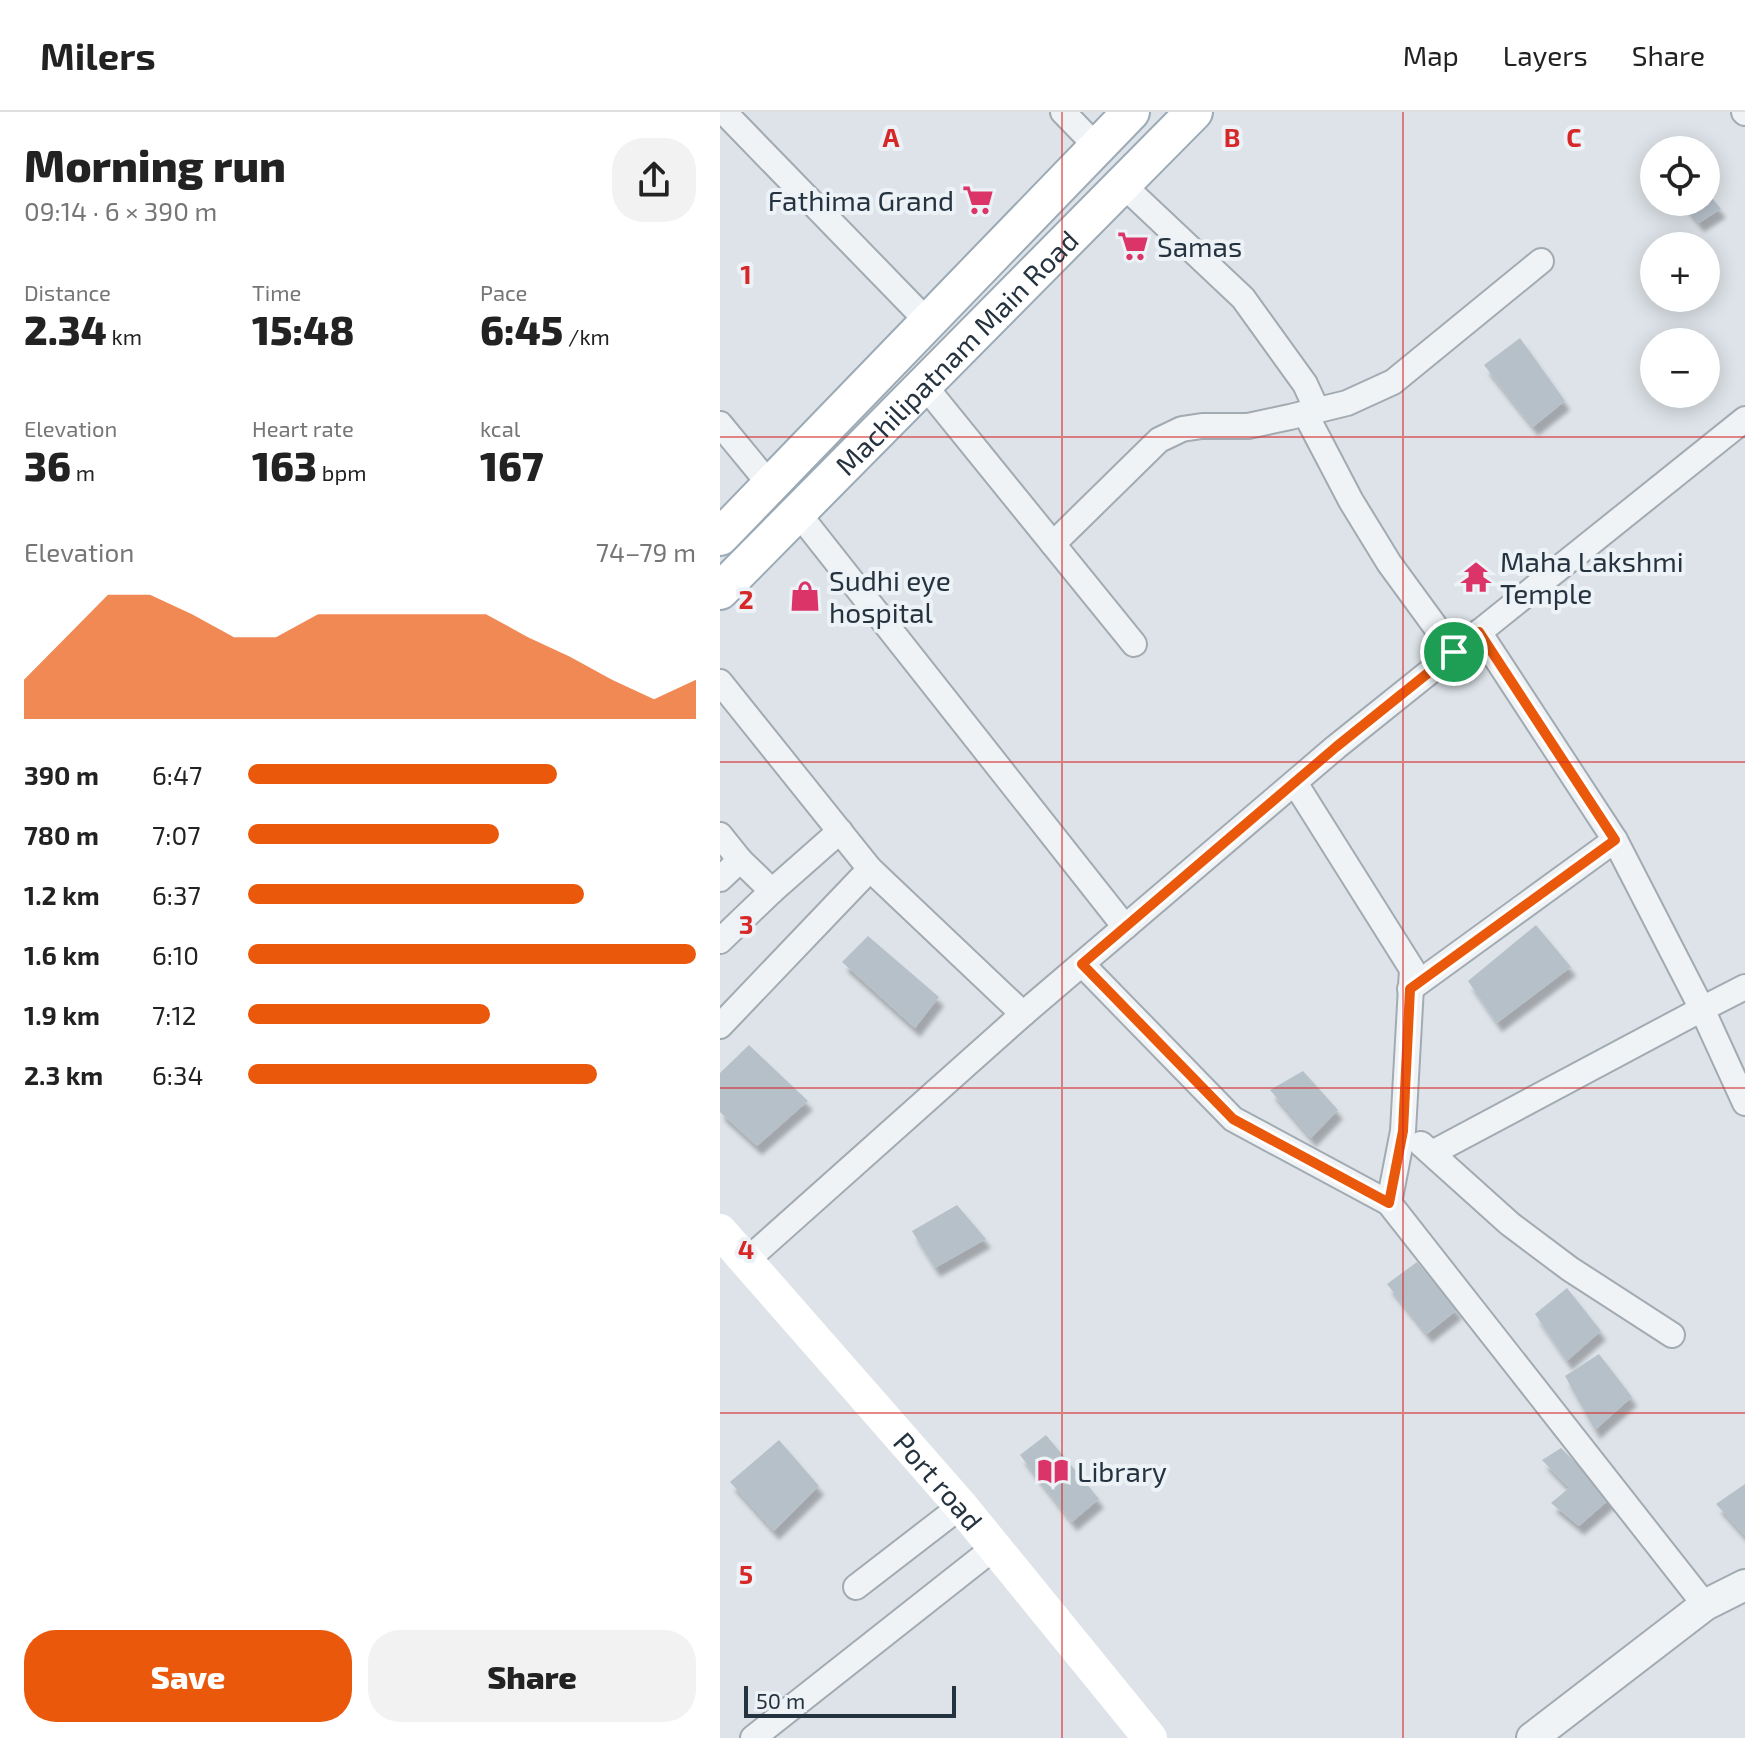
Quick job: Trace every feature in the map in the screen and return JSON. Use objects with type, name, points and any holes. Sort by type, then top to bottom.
[{"type":"main road","name":"Machilipatnam Main Road","points":[[720,537],[1131,112]]},
{"type":"main road","name":"Machilipatnam Main Road","points":[[720,591],[1194,112]]},
{"type":"main road","name":"Port road","points":[[720,1231],[961,1506],[1150,1738]]},
{"type":"street","points":[[724,112],[928,322]]},
{"type":"street","points":[[1063,112],[1097,147]]},
{"type":"street","points":[[1122,184],[1243,298],[1305,384],[1311,412],[1351,501],[1389,563],[1454,652]]},
{"type":"street","points":[[1053,544],[1159,440],[1182,429],[1248,426],[1311,412],[1347,403],[1393,382],[1541,261]]},
{"type":"street","points":[[924,385],[1134,644]]},
{"type":"street","points":[[745,1262],[1023,1014],[1295,783],[1745,419]]},
{"type":"street","points":[[720,424],[771,486]]},
{"type":"street","points":[[798,513],[1125,927]]},
{"type":"street","points":[[1479,632],[1615,840],[1702,1009],[1745,1103]]},
{"type":"street","points":[[720,682],[870,869],[1023,1014]]},
{"type":"street","points":[[1295,783],[1412,969],[1403,1131],[1389,1203]]},
{"type":"street","points":[[720,941],[840,831]]},
{"type":"street","points":[[720,835],[772,891]]},
{"type":"street","points":[[1410,989],[1615,840]]},
{"type":"street","points":[[720,879],[740,860]]},
{"type":"street","points":[[720,1026],[870,869]]},
{"type":"street","points":[[1082,964],[1233,1119],[1389,1203],[1705,1605]]},
{"type":"street","points":[[1432,1153],[1745,987]]},
{"type":"street","points":[[1403,1131],[1522,1233],[1570,1269],[1672,1335]]},
{"type":"street","points":[[856,1587],[961,1506]]},
{"type":"street","points":[[753,1738],[995,1547]]},
{"type":"street","points":[[1532,1738],[1705,1605],[1745,1585]]},
{"type":"building","points":[[1693,216],[1710,216],[1699,223]]},
{"type":"building","points":[[1520,338],[1565,401],[1533,427],[1484,365]]},
{"type":"building","points":[[1536,925],[1571,967],[1497,1023],[1468,981]]},
{"type":"building","points":[[868,936],[939,997],[915,1028],[842,962]]},
{"type":"building","points":[[749,1045],[808,1101],[757,1146],[720,1112],[720,1073]]},
{"type":"building","points":[[1303,1071],[1338,1110],[1311,1138],[1270,1090]]},
{"type":"building","points":[[957,1205],[986,1239],[935,1268],[912,1231]]},
{"type":"building","points":[[1417,1262],[1457,1310],[1427,1334],[1387,1284]]},
{"type":"building","points":[[1567,1288],[1601,1331],[1567,1361],[1535,1314]]},
{"type":"building","points":[[1599,1354],[1632,1397],[1595,1430],[1565,1376]]},
{"type":"building","points":[[1046,1435],[1099,1499],[1072,1522],[1020,1455]]},
{"type":"building","points":[[779,1440],[819,1486],[774,1531],[730,1482]]},
{"type":"building","points":[[1561,1448],[1611,1498],[1579,1526],[1551,1503],[1569,1488],[1542,1460]]},
{"type":"building","points":[[1745,1484],[1745,1536],[1716,1504]]},
{"type":"place","name":"Fathima Grand","points":[[978,200]]},
{"type":"place","name":"Samas","points":[[1133,246]]},
{"type":"place","name":"Maha Lakshmi Temple","points":[[1476,577]]},
{"type":"place","name":"Sudhi eye hospital","points":[[805,596]]},
{"type":"place","name":"Library","points":[[1053,1471]]},
{"type":"route","points":[[1479,632],[1615,840],[1410,989],[1403,1131],[1389,1203],[1233,1119],[1082,964],[1336,747],[1454,652],[1479,632]]}]
